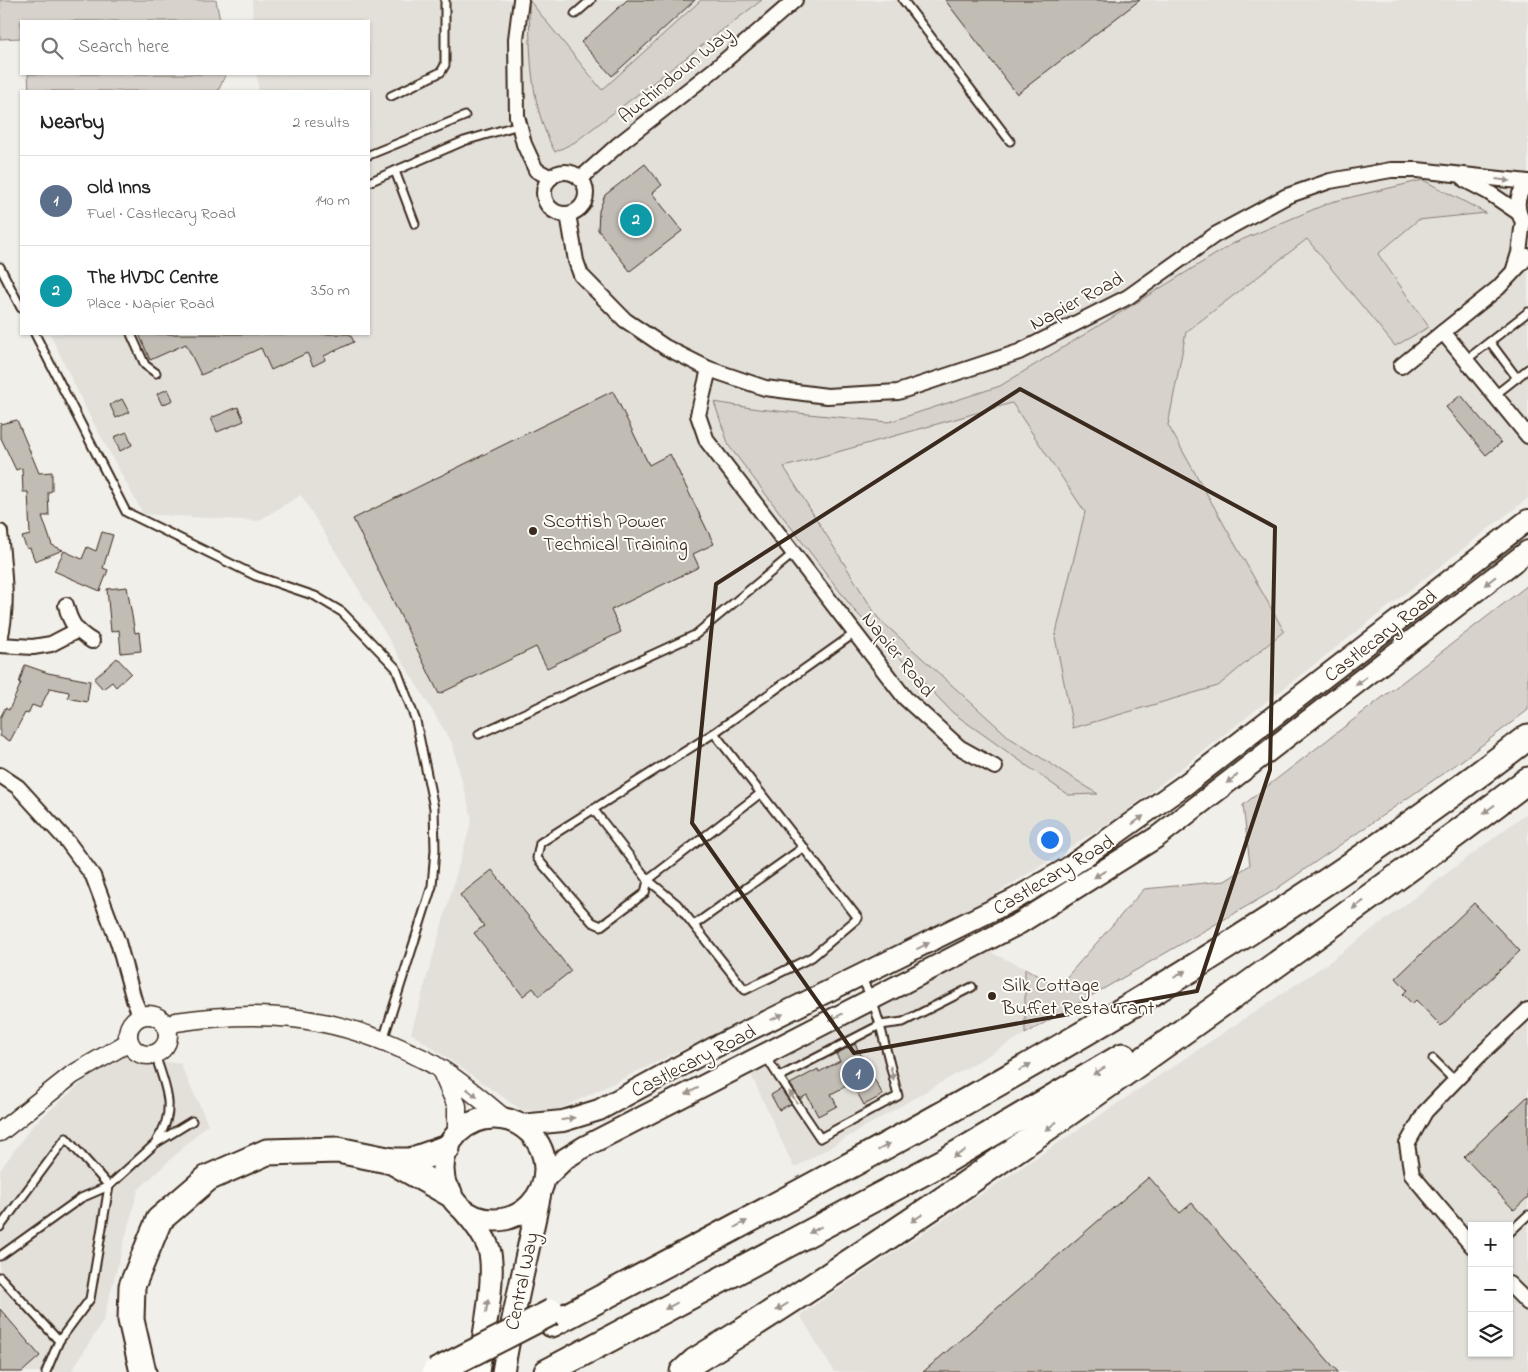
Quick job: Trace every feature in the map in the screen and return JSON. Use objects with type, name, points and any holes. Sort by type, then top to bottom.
[{"type":"highway","points":[[435,1372],[698,1247],[954,1108],[1066,1044],[1256,928],[1471,781],[1528,736]]},
{"type":"highway","points":[[683,1372],[695,1361],[808,1291],[1038,1136],[1304,945],[1528,780]]},
{"type":"highway","points":[[551,1370],[946,1161],[1084,1080],[1304,945]]},
{"type":"highway","points":[[146,1366],[131,1320],[132,1286],[159,1220],[208,1178],[267,1152],[338,1150],[392,1161],[410,1161],[452,1141]]},
{"type":"highway","points":[[392,1161],[455,1201]]},
{"type":"highway","points":[[458,1372],[552,1318]]},
{"type":"main road","name":"Castlecary Road","points":[[513,1122],[563,1121],[599,1110],[714,1047],[861,977],[1015,899],[1104,845],[1528,520]]},
{"type":"main road","name":"Castlecary Road","points":[[542,1185],[566,1158],[584,1147],[1020,923],[1157,837],[1528,551]]},
{"type":"main road","points":[[491,1118],[513,1122],[534,1137],[542,1151],[545,1168],[542,1185],[535,1200],[523,1211],[509,1218],[494,1220],[478,1218],[455,1201],[444,1178],[443,1163],[452,1141],[476,1121],[491,1118]]},
{"type":"main road","name":"Central Way","points":[[503,1372],[513,1312],[528,1256],[542,1185]]},
{"type":"main road","name":"Central Way","points":[[455,1201],[477,1224],[489,1250],[490,1285],[478,1372]]},
{"type":"street","points":[[521,0],[516,39],[515,85],[519,125],[524,144],[536,170],[551,178]]},
{"type":"street","name":"Auchindoun Way","points":[[580,179],[620,144],[716,69],[795,0]]},
{"type":"street","name":"Napier Road","points":[[568,214],[576,261],[581,275],[625,320],[665,347],[709,369],[765,388],[826,396],[898,392],[1020,352],[1128,297],[1215,235],[1287,196],[1330,181],[1391,170],[1443,172],[1528,182]]},
{"type":"street","name":"Napier Road","points":[[1443,172],[1474,184],[1523,220]]},
{"type":"street","points":[[562,173],[575,175],[580,179],[586,190],[584,203],[580,209],[568,214],[555,212],[546,202],[545,190],[551,178],[562,173]]},
{"type":"street","points":[[1512,274],[1519,253],[1523,220],[1518,199],[1528,182]]},
{"type":"street","points":[[1401,366],[1512,274],[1528,256]]},
{"type":"street","points":[[1443,332],[1528,436]]},
{"type":"street","name":"Napier Road","points":[[709,369],[698,415],[707,441],[905,698],[959,747],[995,767]]},
{"type":"street","points":[[0,532],[4,624],[0,639]]},
{"type":"street","points":[[66,605],[69,617],[76,631],[92,641]]},
{"type":"street","points":[[0,645],[33,647],[51,644],[76,631]]},
{"type":"street","points":[[0,775],[18,787],[66,841],[93,876],[118,942],[134,1000],[141,1017]]},
{"type":"street","points":[[1468,1241],[1412,1176],[1407,1144],[1424,1112],[1528,1010]]},
{"type":"street","points":[[167,1028],[176,1022],[215,1016],[273,1015],[319,1020],[383,1040],[440,1068],[513,1122]]},
{"type":"street","points":[[153,1016],[159,1018],[167,1028],[168,1040],[161,1051],[156,1054],[143,1055],[137,1052],[129,1042],[129,1030],[141,1017],[153,1016]]},
{"type":"street","points":[[0,1132],[72,1075],[129,1042]]},
{"type":"street","points":[[440,1068],[457,1106],[452,1141]]},
{"type":"street","points":[[1513,1288],[1528,1304]]},
{"type":"lane","points":[[391,96],[441,72],[446,64],[445,0]]},
{"type":"lane","points":[[576,14],[591,0]]},
{"type":"lane","points":[[903,0],[1010,141]]},
{"type":"lane","points":[[370,155],[465,116]]},
{"type":"lane","points":[[370,182],[464,141],[519,125]]},
{"type":"lane","points":[[395,171],[415,224]]},
{"type":"lane","points":[[0,267],[20,306]]},
{"type":"lane","points":[[1466,360],[1528,312]]},
{"type":"lane","points":[[36,335],[126,512],[256,576],[315,596],[342,612],[396,668],[416,721],[434,808],[435,850],[432,886],[383,1040]]},
{"type":"lane","points":[[131,335],[145,365],[156,373]]},
{"type":"lane","points":[[1490,342],[1517,378]]},
{"type":"lane","points":[[1495,395],[1528,369]]},
{"type":"lane","points":[[479,734],[694,635],[794,553]]},
{"type":"lane","points":[[761,793],[648,880],[645,893],[601,926],[592,922],[537,858],[540,843],[714,732],[855,633]]},
{"type":"lane","points":[[593,809],[648,880],[678,904],[745,990],[812,957],[858,918],[714,732]]},
{"type":"lane","points":[[694,925],[804,847]]},
{"type":"lane","points":[[765,1054],[820,1138],[898,1096],[872,999],[861,977]]},
{"type":"lane","points":[[779,1077],[880,1025],[903,1022],[972,987]]},
{"type":"lane","points":[[156,1054],[168,1100],[169,1114],[167,1126],[156,1143]]},
{"type":"lane","points":[[1433,1059],[1455,1081]]},
{"type":"lane","points":[[1,1252],[81,1198],[109,1186],[156,1143],[192,1121]]},
{"type":"lane","points":[[0,1227],[66,1138],[109,1186]]},
{"type":"lane","points":[[46,1372],[59,1341],[90,1300],[109,1186]]},
{"type":"lane","points":[[1513,1229],[1528,1215]]},
{"type":"lane","points":[[0,1277],[59,1341]]},
{"type":"highlighted area","points":[[1020,389],[1275,527],[1270,770],[1197,991],[854,1053],[692,823],[716,584]]},
{"type":"shaded area","points":[[0,0],[216,0],[220,20],[20,20],[20,38],[0,39]]},
{"type":"shaded area","points":[[252,0],[1528,0],[1528,498],[1120,816],[972,909],[560,1109],[523,1111],[411,1033],[472,819],[452,743],[301,495],[258,521],[143,514],[87,411],[50,335],[370,335],[370,90],[258,90],[257,75],[370,75],[370,20],[253,20]]},
{"type":"shaded area","points":[[529,0],[602,90],[701,0],[762,0],[575,142],[555,152],[546,134],[536,97],[531,59]]},
{"type":"shaded area","points":[[28,75],[226,75],[218,90],[29,90]]},
{"type":"shaded area","points":[[1423,180],[1486,213],[1418,220],[1378,254],[1429,327],[1395,346],[1307,239],[1186,332],[1168,425],[1284,631],[1218,686],[1073,728],[1055,637],[1085,512],[1012,403],[784,467],[878,618],[1010,738],[1098,794],[1068,795],[953,713],[854,610],[729,446],[714,402],[758,409],[889,422],[1000,386],[1234,243],[1331,202]]},
{"type":"shaded area","points":[[1528,585],[1528,710],[1461,761],[1275,890],[1025,1034],[1025,968],[1057,988],[1144,889],[1225,881],[1250,865],[1243,805]]},
{"type":"shaded area","points":[[1528,812],[1528,1372],[834,1372],[800,1315],[1325,965]]},
{"type":"shaded area","points":[[983,949],[1025,968],[1025,1034],[794,1168],[749,1070]]},
{"type":"shaded area","points":[[125,1056],[136,1061],[180,1063],[208,1124],[138,1190],[103,1321],[71,1372],[0,1372],[0,1170],[33,1125],[100,1067]]},
{"type":"building","points":[[627,0],[695,0],[612,76],[581,42]]},
{"type":"building","points":[[945,0],[1140,0],[1017,94]]},
{"type":"building","points":[[645,164],[662,185],[652,193],[682,231],[630,271],[598,230],[599,211],[605,195]]},
{"type":"building","points":[[139,335],[350,335],[354,342],[324,356],[325,360],[313,366],[307,353],[271,370],[261,348],[201,375],[186,344],[150,360]]},
{"type":"building","points":[[168,389],[173,400],[162,405],[157,394]]},
{"type":"building","name":"Scottish Power Technical Training","points":[[613,391],[649,465],[670,454],[714,544],[693,554],[699,567],[611,610],[621,632],[547,668],[536,647],[439,694],[353,519]]},
{"type":"building","points":[[1461,395],[1501,443],[1486,455],[1446,407]]},
{"type":"building","points":[[122,399],[129,412],[116,418],[110,405]]},
{"type":"building","points":[[238,407],[244,421],[217,432],[211,418]]},
{"type":"building","points":[[17,420],[39,473],[52,472],[52,491],[48,492],[49,516],[42,516],[52,545],[63,550],[35,561],[30,548],[27,549],[22,537],[30,535],[28,492],[23,492],[22,468],[16,470],[0,436],[0,424]]},
{"type":"building","points":[[127,432],[132,445],[120,451],[114,437]]},
{"type":"building","points":[[102,532],[113,535],[103,568],[108,570],[100,591],[54,571],[64,551],[82,559],[87,547],[96,551]]},
{"type":"building","points":[[127,587],[135,633],[139,632],[141,651],[121,653],[119,630],[111,632],[107,589]]},
{"type":"building","points":[[117,658],[131,673],[116,687],[112,682],[103,689],[94,679]]},
{"type":"building","points":[[25,665],[48,673],[90,681],[87,702],[68,698],[69,692],[50,688],[40,708],[32,705],[28,714],[25,713],[10,741],[0,736],[0,718],[5,708],[9,710],[21,683],[19,683]]},
{"type":"building","points":[[492,870],[571,971],[539,996],[533,988],[523,996],[474,933],[484,926],[460,895]]},
{"type":"building","points":[[1474,903],[1520,951],[1441,1026],[1416,1000],[1412,1004],[1403,994],[1407,990],[1396,978]]},
{"type":"building","points":[[855,1044],[883,1095],[864,1105],[852,1083],[831,1094],[837,1106],[818,1116],[807,1095],[800,1099],[790,1084],[818,1069],[819,1072],[840,1061],[836,1054]]},
{"type":"building","points":[[781,1089],[791,1104],[779,1110],[771,1095]]},
{"type":"building","points":[[1528,1096],[1528,1197],[1514,1210],[1464,1157]]},
{"type":"building","points":[[1149,1177],[1180,1213],[1192,1203],[1338,1372],[923,1372]]},
{"type":"building","points":[[0,1309],[40,1356],[22,1372],[0,1372]]},
{"type":"place","name":"The HVDC Centre","points":[[636,220]]},
{"type":"place","name":"Scottish Power Technical Training","points":[[533,531]]},
{"type":"place","name":"Silk Cottage Buffet Restaurant","points":[[992,996]]},
{"type":"place","name":"Old Inns","points":[[858,1074]]}]
